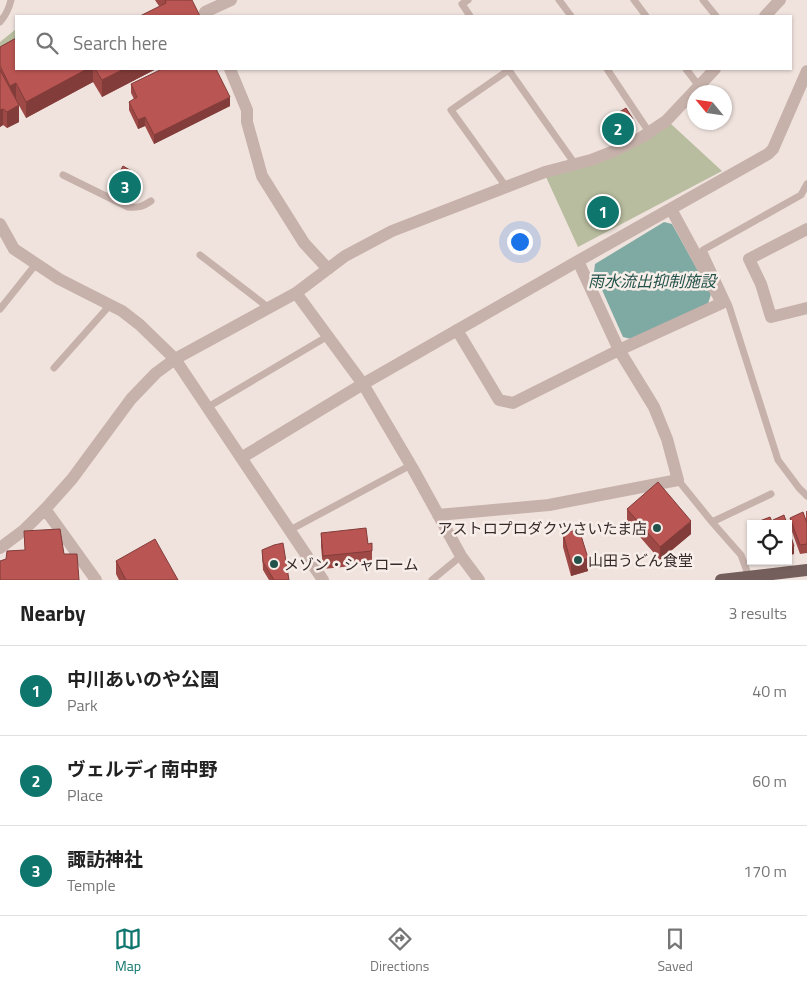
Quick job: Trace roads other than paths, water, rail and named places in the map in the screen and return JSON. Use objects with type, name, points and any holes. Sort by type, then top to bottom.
[{"type":"main road","points":[[721,580],[807,570]]},
{"type":"street","points":[[206,15],[205,12],[231,0]]},
{"type":"street","points":[[766,15],[780,0]]},
{"type":"street","points":[[230,70],[247,110],[247,122],[262,176],[304,243],[328,269]]},
{"type":"street","points":[[700,85],[714,70]]},
{"type":"street","points":[[242,458],[363,384],[768,154],[773,149],[807,71]]},
{"type":"street","points":[[0,548],[24,530],[45,509],[72,479],[131,399],[156,373],[175,358],[296,293],[345,256],[392,231],[545,172],[592,160],[614,151],[666,121],[687,99]]},
{"type":"street","points":[[457,330],[499,400],[513,403],[619,350],[722,303],[671,209]]},
{"type":"street","points":[[0,224],[14,249],[59,279],[122,311],[175,358],[323,580]]},
{"type":"street","points":[[807,230],[749,259],[761,284],[771,317],[807,308]]},
{"type":"street","points":[[438,515],[549,505],[678,480],[667,439],[654,407],[619,350],[578,261]]},
{"type":"street","points":[[296,293],[363,384],[411,465],[461,556],[479,580]]},
{"type":"street","points":[[45,509],[96,580]]},
{"type":"lane","points":[[0,22],[9,8],[11,0]]},
{"type":"lane","points":[[468,0],[462,4],[469,15]]},
{"type":"lane","points":[[559,0],[570,15]]},
{"type":"lane","points":[[634,0],[645,15]]},
{"type":"lane","points":[[703,0],[715,15]]},
{"type":"lane","points":[[507,188],[451,110],[508,70]]},
{"type":"lane","points":[[510,70],[575,164]]},
{"type":"lane","points":[[608,70],[649,132]]},
{"type":"lane","points":[[687,70],[698,85]]},
{"type":"lane","points":[[63,175],[128,207],[142,207],[151,201]]},
{"type":"lane","points":[[807,184],[801,195],[703,250],[729,306],[778,460],[807,496]]},
{"type":"lane","points":[[200,254],[269,308]]},
{"type":"lane","points":[[0,309],[36,264]]},
{"type":"lane","points":[[54,368],[110,305]]},
{"type":"lane","points":[[208,407],[328,336]]},
{"type":"lane","points":[[290,530],[411,465]]},
{"type":"lane","points":[[678,480],[741,556],[750,577]]},
{"type":"lane","points":[[712,522],[771,494]]},
{"type":"lane","points":[[432,580],[461,556]]},
{"type":"water","name":"雨水流出抑制施設","points":[[664,222],[672,224],[711,294],[708,304],[631,339],[623,337],[594,272],[595,264]]},
{"type":"place","name":"ヴェルディ南中野","points":[[618,129]]},
{"type":"place","name":"諏訪神社","points":[[125,187]]},
{"type":"place","name":"中川あいのや公園","points":[[603,212]]},
{"type":"place","name":"アストロプロダクツさいたま店","points":[[657,528]]},
{"type":"place","name":"山田うどん食堂","points":[[578,560]]},
{"type":"place","name":"メゾン・シャローム","points":[[274,564]]}]
